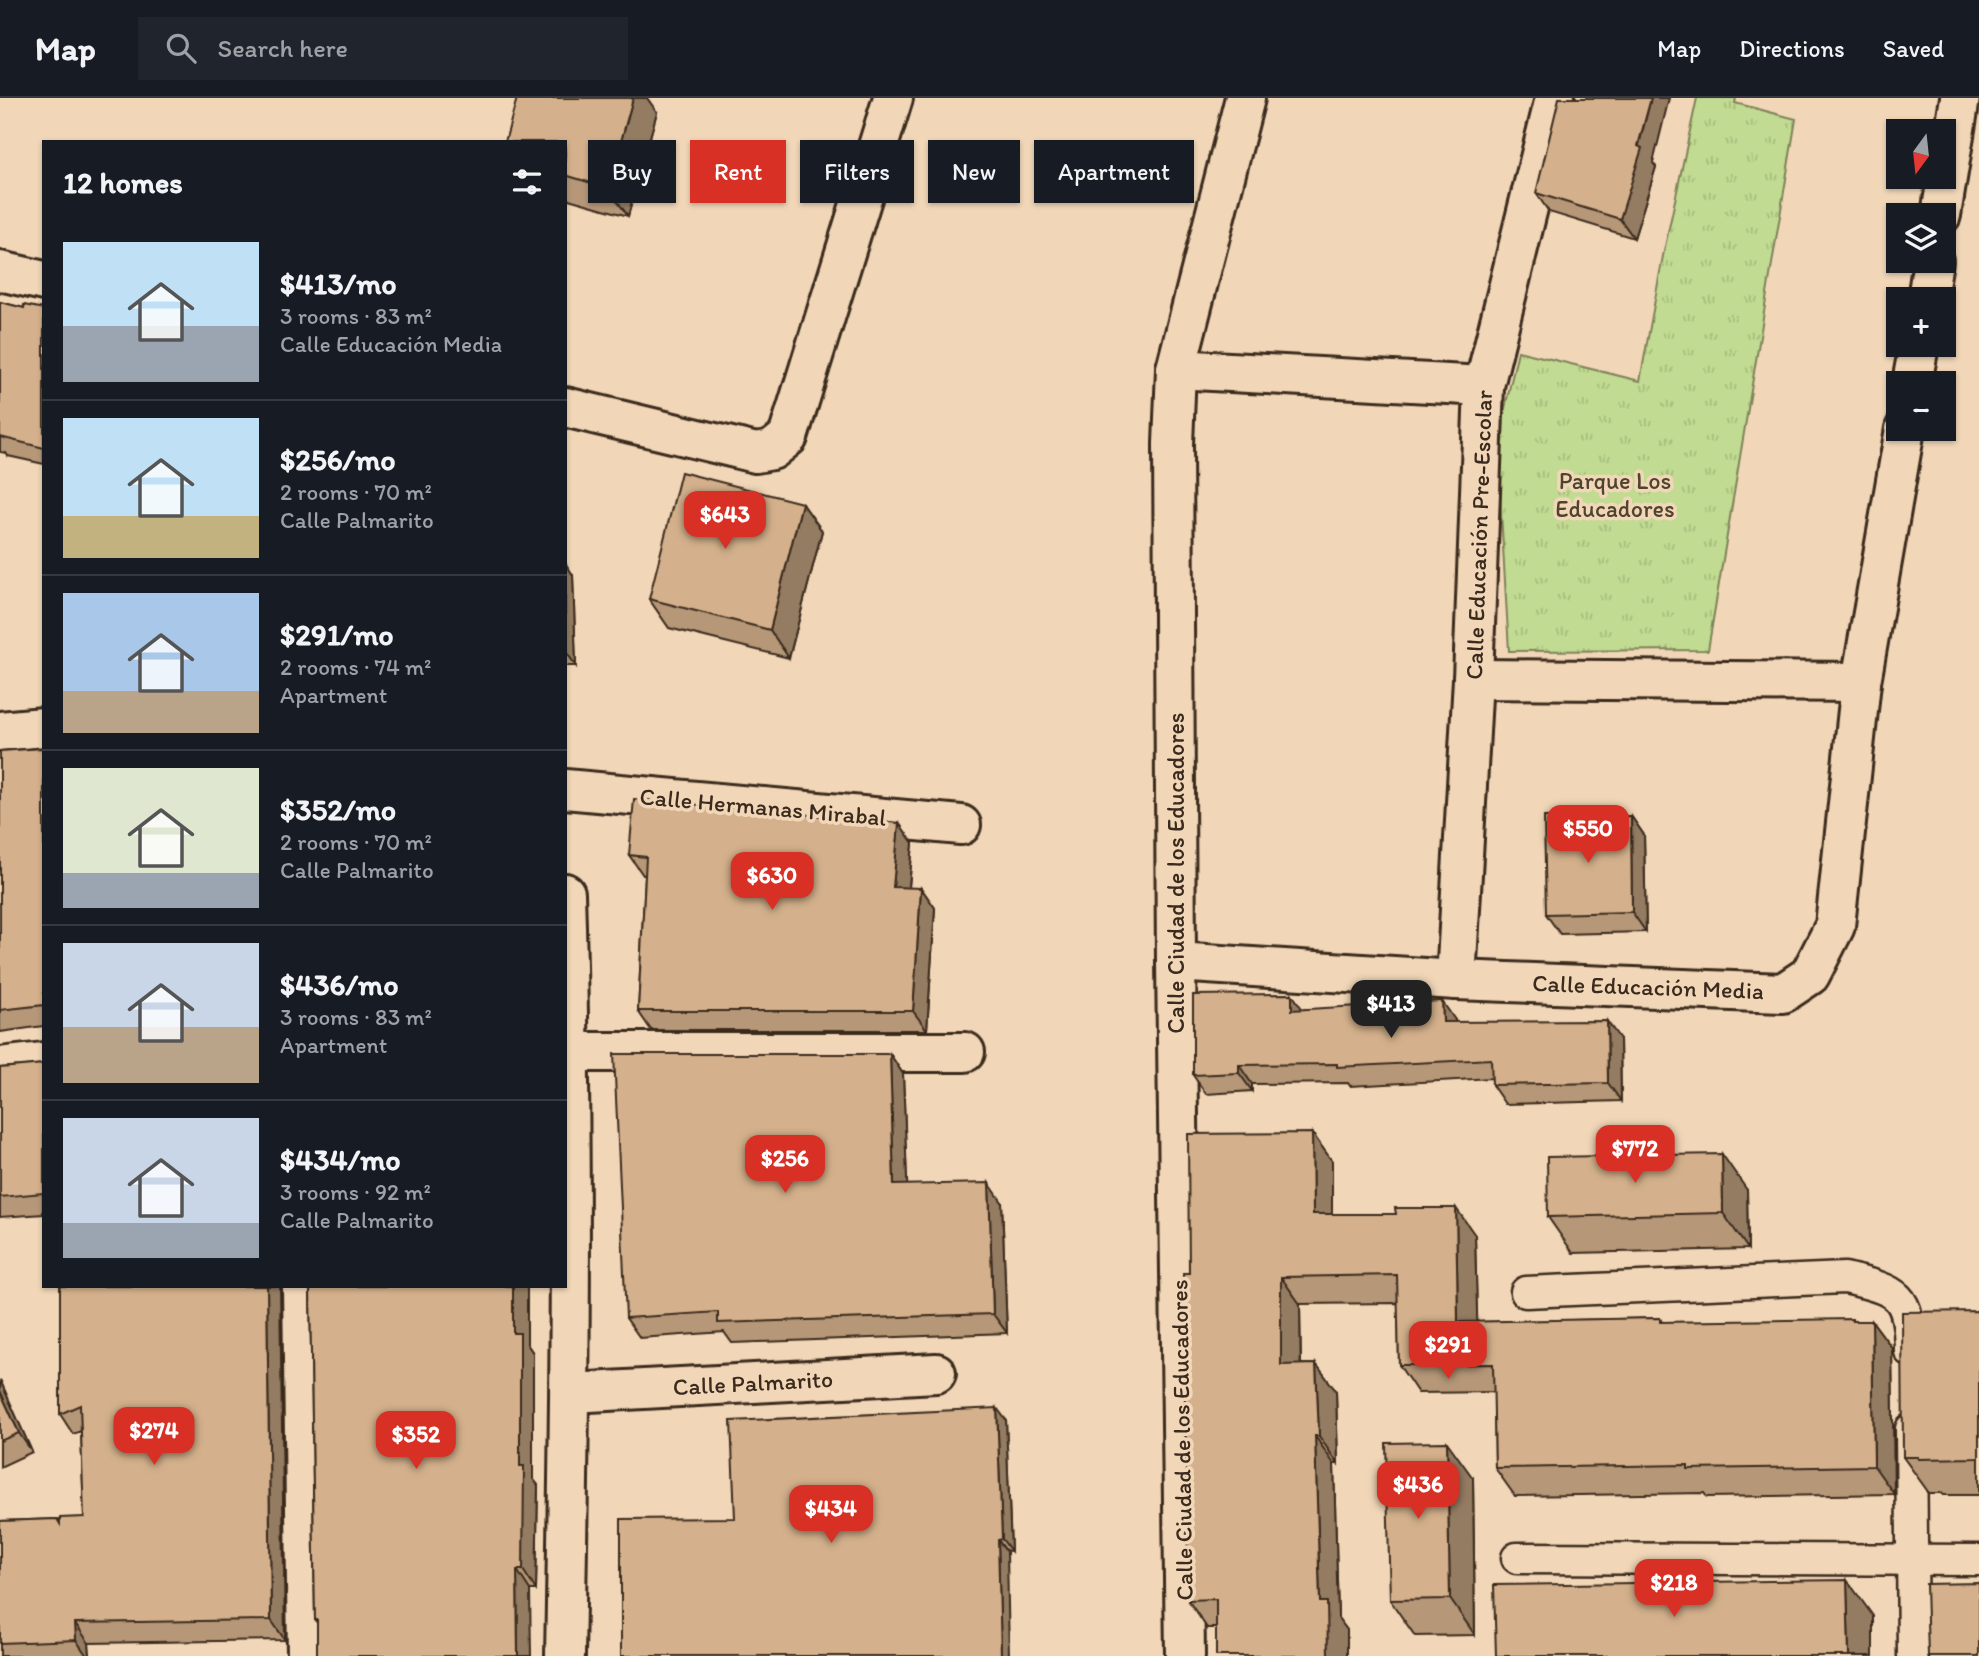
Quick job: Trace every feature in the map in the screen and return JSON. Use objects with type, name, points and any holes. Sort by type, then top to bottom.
[{"type":"street","name":"Calle Ciudad de los Educadores","points":[[1185,1656],[1176,962],[1173,444],[1176,369],[1245,98]]},
{"type":"street","name":"Calle Educación Pre-Escolar","points":[[1456,980],[1473,678],[1484,386],[1555,98]]},
{"type":"street","points":[[1943,203],[1960,98]]},
{"type":"street","points":[[567,407],[756,453],[772,450],[788,437],[885,100]]},
{"type":"street","points":[[0,271],[42,281]]},
{"type":"street","points":[[1176,369],[1484,386]]},
{"type":"street","name":"Calle Educación Media","points":[[1176,962],[1456,980],[1783,993],[1810,975],[1835,926],[1861,682],[1903,441]]},
{"type":"street","points":[[1473,678],[1861,682]]},
{"type":"street","points":[[0,731],[42,727]]},
{"type":"street","name":"Calle Hermanas Mirabal","points":[[567,789],[961,824]]},
{"type":"street","points":[[565,1656],[570,1393],[570,1052],[567,957]]},
{"type":"street","points":[[570,1052],[965,1052]]},
{"type":"street","points":[[0,1067],[42,1062]]},
{"type":"street","points":[[302,1288],[307,1656]]},
{"type":"street","name":"Calle Palmarito","points":[[570,1393],[936,1373]]},
{"type":"lane","points":[[1526,1292],[1845,1278],[1874,1285],[1898,1296],[1909,1319],[1913,1656]]},
{"type":"lane","points":[[1517,1559],[1979,1560]]},
{"type":"green space","name":"Parque Los Educadores","points":[[1697,98],[1736,98],[1735,103],[1796,119],[1708,650],[1509,651],[1497,443],[1518,351],[1640,381],[1663,256]]},
{"type":"building","points":[[517,98],[633,98],[621,140],[588,140],[588,182],[567,176],[567,140],[506,140]]},
{"type":"building","points":[[1559,98],[1651,98],[1638,146],[1642,148],[1620,219],[1536,193]]},
{"type":"building","points":[[0,302],[24,308],[24,305],[42,309],[42,448],[0,437]]},
{"type":"building","points":[[681,472],[802,503],[770,630],[649,599]]},
{"type":"building","points":[[42,748],[42,1005],[0,1010],[0,751]]},
{"type":"building","points":[[634,799],[899,823],[893,887],[921,888],[913,1011],[638,1011],[646,857],[629,855]]},
{"type":"building","points":[[1631,816],[1632,912],[1546,914],[1544,817]]},
{"type":"building","points":[[1292,994],[1292,1010],[1442,1001],[1443,1022],[1607,1021],[1608,1083],[1492,1085],[1491,1059],[1337,1067],[1337,1064],[1239,1065],[1239,1073],[1193,1075],[1193,995]]},
{"type":"building","points":[[614,1054],[890,1054],[894,1185],[989,1183],[993,1314],[718,1323],[718,1312],[626,1318]]},
{"type":"building","points":[[42,1064],[42,1193],[0,1197],[0,1068]]},
{"type":"building","points":[[1312,1133],[1313,1214],[1396,1214],[1395,1208],[1456,1208],[1458,1322],[1660,1318],[1660,1322],[1872,1321],[1874,1466],[1495,1468],[1493,1364],[1399,1365],[1397,1275],[1281,1277],[1281,1365],[1316,1364],[1319,1436],[1315,1436],[1320,1602],[1327,1602],[1328,1656],[1216,1656],[1216,1599],[1188,1600],[1183,1273],[1189,1273],[1188,1134]]},
{"type":"building","points":[[1722,1154],[1723,1213],[1548,1217],[1547,1157]]},
{"type":"building","points":[[60,1288],[267,1288],[271,1620],[75,1623],[76,1640],[0,1643],[0,1521],[57,1519],[60,1524],[60,1518],[84,1517],[80,1405],[60,1414]]},
{"type":"building","points":[[310,1288],[513,1288],[513,1333],[520,1333],[520,1466],[524,1466],[523,1570],[517,1570],[518,1656],[317,1656]]},
{"type":"building","points":[[1979,1311],[1979,1458],[1903,1457],[1902,1312]]},
{"type":"building","points":[[0,1391],[19,1433],[0,1441]]},
{"type":"building","points":[[997,1408],[1002,1539],[998,1540],[1001,1656],[621,1656],[621,1519],[735,1518],[731,1421]]},
{"type":"building","points":[[1447,1442],[1450,1599],[1390,1600],[1386,1443]]},
{"type":"building","points":[[1847,1580],[1849,1656],[1496,1656],[1494,1585]]},
{"type":"building","points":[[1979,1583],[1979,1656],[1928,1656],[1926,1584]]}]
